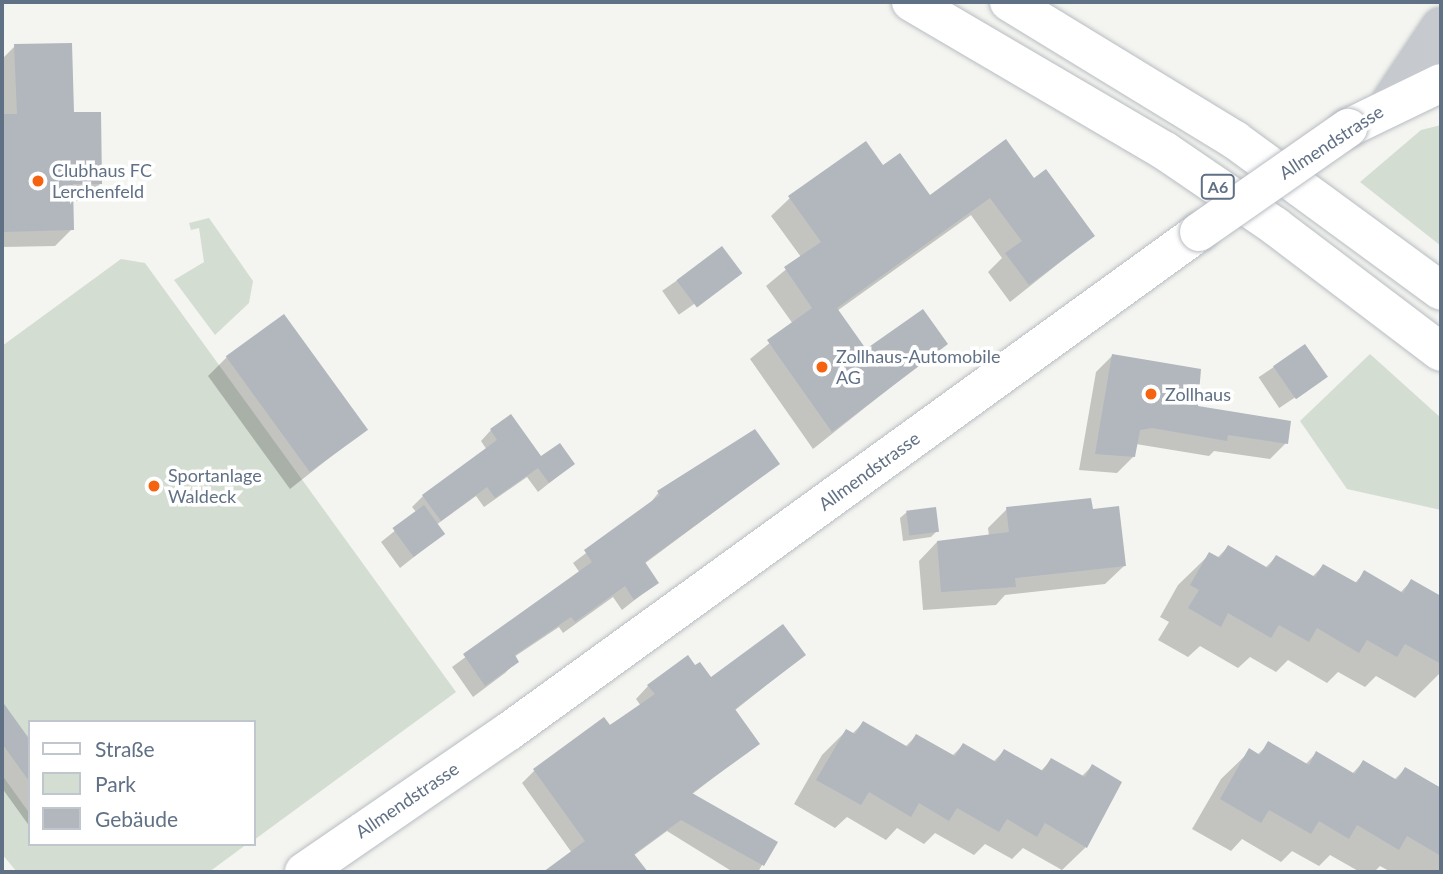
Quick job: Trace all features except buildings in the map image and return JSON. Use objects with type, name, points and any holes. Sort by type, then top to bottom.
[{"type":"main road","name":"A6","points":[[911,2],[1165,151],[1275,226],[1441,352]]},
{"type":"main road","points":[[1009,2],[1236,140],[1441,291]]},
{"type":"main road","name":"Allmendstrasse","points":[[304,872],[500,737],[1199,232],[1348,128],[1389,105],[1441,83]]},
{"type":"street","points":[[1389,105],[1441,27]]},
{"type":"green space","points":[[1441,125],[1441,246],[1360,182],[1421,130]]},
{"type":"green space","points":[[209,218],[253,281],[249,303],[215,335],[174,280],[204,262],[199,228],[191,230],[189,223]]},
{"type":"green space","name":"Sportanlage Waldeck","points":[[121,259],[145,263],[456,692],[256,839],[256,720],[28,720],[28,779],[2,743],[2,346]]},
{"type":"green space","points":[[1370,354],[1441,418],[1441,510],[1347,489],[1300,421]]},
{"type":"green space","points":[[2,775],[28,811],[28,846],[244,846],[209,872],[17,872],[2,854]]},
{"type":"place","name":"Clubhaus FC Lerchenfeld","points":[[38,181]]},
{"type":"place","name":"Zollhaus-Automobile AG","points":[[822,367]]},
{"type":"place","name":"Zollhaus","points":[[1151,394]]},
{"type":"place","name":"Sportanlage Waldeck","points":[[154,486]]}]
